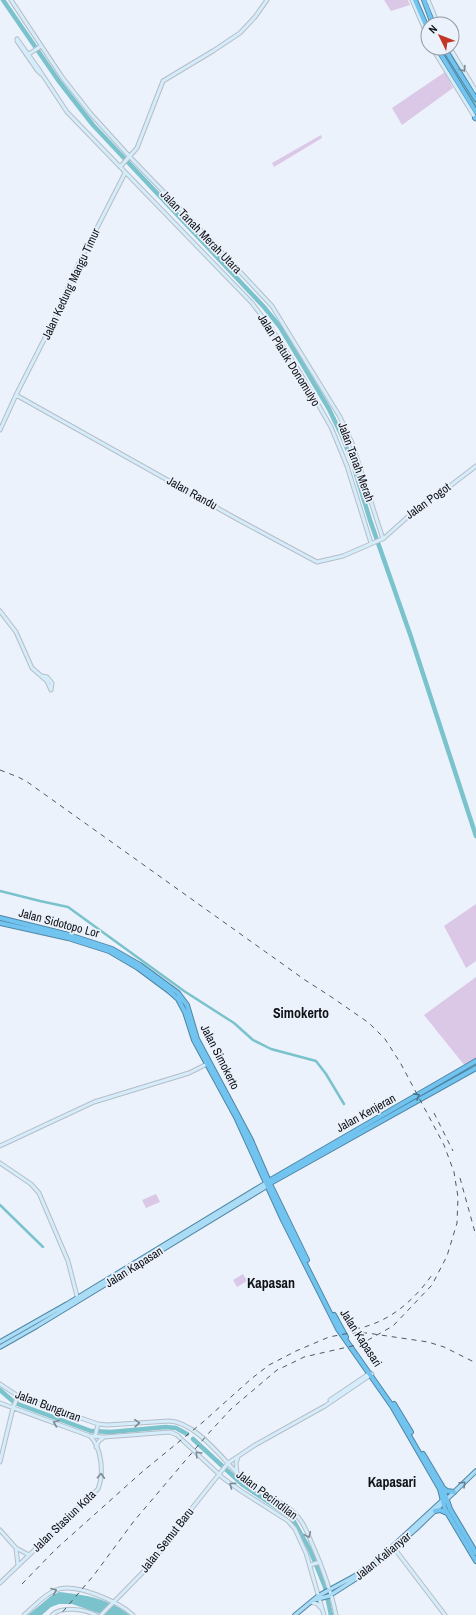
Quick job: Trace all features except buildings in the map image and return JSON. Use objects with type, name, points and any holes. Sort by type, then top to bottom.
[{"type":"highway","points":[[414,0],[421,16]]},
{"type":"highway","points":[[424,0],[430,16]]},
{"type":"highway","points":[[441,56],[476,112]]},
{"type":"highway","points":[[450,56],[471,86],[476,99]]},
{"type":"highway","name":"Jalan Sidotopo Lor","points":[[0,918],[70,935],[111,950]]},
{"type":"highway","name":"Jalan Sidotopo Lor","points":[[0,923],[68,938],[111,950]]},
{"type":"highway","name":"Jalan Simokerto","points":[[111,950],[138,968],[178,999],[185,1012],[194,1040],[242,1129],[268,1183]]},
{"type":"highway","name":"Jalan Simokerto","points":[[111,950],[140,965],[173,988],[187,1005],[197,1039],[240,1117],[258,1154],[268,1183]]},
{"type":"highway","name":"Jalan Kenjeran","points":[[268,1183],[277,1175],[337,1144],[476,1061]]},
{"type":"highway","name":"Jalan Kenjeran","points":[[268,1183],[476,1068]]},
{"type":"highway","points":[[265,1172],[271,1175],[277,1175]]},
{"type":"highway","name":"Jalan Kapasari","points":[[268,1183],[342,1330],[411,1437],[445,1500]]},
{"type":"highway","name":"Jalan Kapasari","points":[[371,1374],[397,1409],[442,1486],[445,1500]]},
{"type":"highway","points":[[442,1486],[447,1491],[454,1492]]},
{"type":"highway","points":[[445,1500],[447,1513],[476,1561]]},
{"type":"highway","points":[[445,1500],[476,1553]]},
{"type":"highway","points":[[435,1511],[440,1510],[447,1513]]},
{"type":"main road","name":"Jalan Kapasan","points":[[0,1347],[268,1183]]},
{"type":"main road","name":"Jalan Kapasan","points":[[0,1342],[77,1300]]},
{"type":"main road","points":[[445,1500],[476,1471]]},
{"type":"main road","name":"Jalan Kalianyar","points":[[312,1601],[330,1595],[367,1570],[394,1548],[445,1500]]},
{"type":"main road","name":"Jalan Kalianyar","points":[[319,1598],[322,1593],[367,1570],[445,1500]]},
{"type":"main road","points":[[295,1615],[312,1601]]},
{"type":"street","name":"Jalan Tanah Merah Utara","points":[[11,0],[40,46],[91,114],[129,158],[214,244],[272,306]]},
{"type":"street","points":[[121,166],[134,153],[162,81],[240,33],[255,17],[267,0]]},
{"type":"street","points":[[414,0],[420,16]]},
{"type":"street","points":[[428,0],[435,16]]},
{"type":"street","points":[[17,38],[30,54],[41,74],[29,60],[17,42],[17,38]]},
{"type":"street","points":[[30,54],[40,46]]},
{"type":"street","points":[[437,56],[476,118]]},
{"type":"street","points":[[454,56],[471,86],[476,91]]},
{"type":"street","name":"Jalan Platuk Donomulyo","points":[[41,74],[67,112],[92,136],[121,166],[125,173],[252,303],[271,328],[299,371],[335,436],[352,480],[372,543]]},
{"type":"street","name":"Jalan Kedung Mangu Timur","points":[[0,430],[44,341],[76,270],[125,173]]},
{"type":"street","name":"Jalan Tanah Merah","points":[[272,306],[340,417],[352,443],[382,539]]},
{"type":"street","name":"Jalan Randu","points":[[16,395],[237,519],[317,562],[343,556],[360,550],[382,539]]},
{"type":"street","name":"Jalan Pogot","points":[[382,539],[421,504],[450,486],[476,466]]},
{"type":"street","points":[[0,610],[16,632],[32,668],[40,676],[47,681],[51,690],[51,681],[47,677],[40,676]]},
{"type":"street","points":[[0,1146],[98,1100],[183,1075],[207,1064]]},
{"type":"street","points":[[0,1163],[31,1184],[39,1194],[68,1261],[77,1300]]},
{"type":"street","points":[[228,1463],[255,1445],[323,1406],[371,1374]]},
{"type":"street","name":"Jalan Bunguran","points":[[0,1384],[17,1397],[98,1424],[107,1425],[161,1421],[176,1422],[193,1430],[228,1463]]},
{"type":"street","points":[[0,1462],[17,1397]]},
{"type":"street","name":"Jalan Bunguran","points":[[0,1401],[4,1404],[14,1406],[94,1436],[104,1437]]},
{"type":"street","points":[[94,1436],[98,1424]]},
{"type":"street","points":[[96,1447],[104,1437],[164,1432],[177,1435],[240,1491],[288,1521],[297,1532],[311,1565],[324,1615]]},
{"type":"street","name":"Jalan Stasiun Kota","points":[[0,1583],[98,1489],[102,1475],[94,1436]]},
{"type":"street","points":[[238,1457],[236,1463],[238,1474]]},
{"type":"street","name":"Jalan Semut Baru","points":[[101,1614],[152,1563],[228,1463]]},
{"type":"street","name":"Jalan Pecindilan","points":[[228,1463],[252,1486],[298,1516],[303,1524],[329,1590],[336,1615]]},
{"type":"street","points":[[0,1530],[16,1548],[29,1555]]},
{"type":"street","points":[[16,1548],[18,1566]]},
{"type":"street","points":[[394,1548],[445,1615]]},
{"type":"street","points":[[311,1565],[318,1562]]},
{"type":"street","points":[[24,1615],[56,1589],[76,1589],[112,1603],[133,1615]]},
{"type":"street","points":[[312,1601],[323,1611]]},
{"type":"street","points":[[52,1615],[61,1610],[91,1613],[96,1615]]},
{"type":"shaded area","points":[[384,0],[408,0],[410,5],[391,11]]},
{"type":"shaded area","points":[[445,72],[453,88],[402,125],[392,108]]},
{"type":"shaded area","points":[[321,135],[322,138],[274,167],[272,163]]},
{"type":"shaded area","points":[[476,904],[476,961],[466,968],[444,926]]},
{"type":"shaded area","points":[[476,977],[476,1059],[465,1066],[424,1015]]},
{"type":"shaded area","points":[[156,1194],[160,1202],[146,1208],[142,1200]]},
{"type":"shaded area","points":[[243,1274],[247,1281],[237,1287],[233,1280]]},
{"type":"water","points":[[444,56],[448,56],[476,102],[476,108]]},
{"type":"water","points":[[59,1592],[96,1598],[121,1609],[130,1615],[104,1615],[72,1604],[59,1604],[51,1607],[42,1615],[28,1615],[51,1596]]},
{"type":"waterway","points":[[3,0],[58,80],[93,125],[264,307],[280,327],[329,409],[352,461],[370,520],[411,637],[476,836]]},
{"type":"waterway","points":[[0,891],[68,907],[184,991],[234,1023],[253,1040],[271,1049],[316,1061],[326,1074],[344,1104]]},
{"type":"waterway","points":[[0,1205],[43,1247]]},
{"type":"waterway","points":[[0,1390],[15,1403],[91,1431],[111,1432],[166,1427],[176,1428],[187,1434]]},
{"type":"waterway","points":[[193,1439],[243,1485],[292,1518],[310,1550],[325,1587],[331,1615]]},
{"type":"railway","points":[[0,770],[26,781],[305,980],[369,1023],[385,1039],[401,1064],[444,1145],[454,1172],[458,1197],[457,1223],[447,1256],[432,1285],[393,1326],[361,1344],[304,1357],[277,1370],[231,1409],[134,1521],[94,1575],[60,1615]]},
{"type":"railway","points":[[434,1113],[453,1151]]},
{"type":"railway","points":[[460,1178],[476,1236]]},
{"type":"railway","points":[[355,1329],[379,1322],[400,1309],[410,1301],[434,1272]]},
{"type":"railway","points":[[22,1584],[56,1549],[142,1472],[203,1422],[251,1379],[269,1365],[296,1351],[329,1337],[350,1333],[367,1333],[428,1342],[444,1347],[476,1363]]},
{"type":"district","name":"Simokerto","points":[[301,1013]]},
{"type":"district","name":"Kapasan","points":[[271,1283]]},
{"type":"district","name":"Kapasari","points":[[392,1482]]}]
